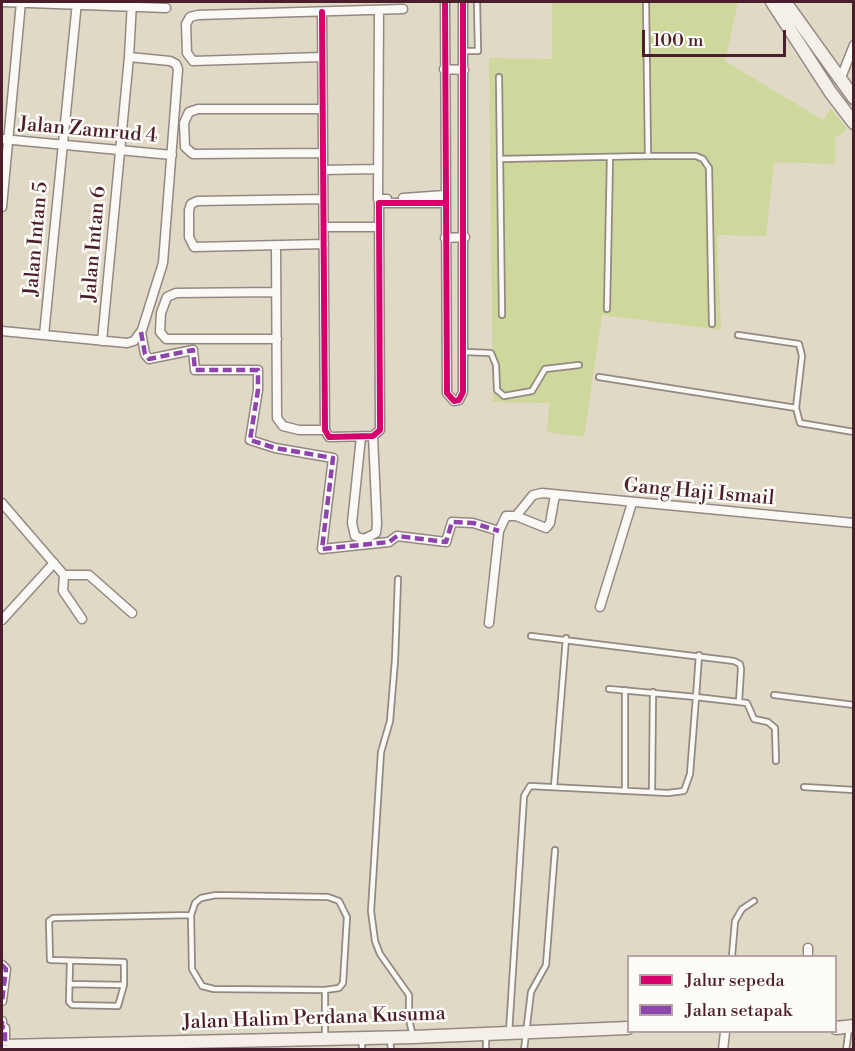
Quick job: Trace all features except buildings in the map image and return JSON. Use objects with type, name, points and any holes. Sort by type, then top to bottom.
[{"type":"main road","points":[[772,2],[824,84],[854,123]]},
{"type":"main road","points":[[785,2],[854,98]]},
{"type":"main road","name":"Jalan Halim Perdana Kusuma","points":[[10,1047],[261,1045],[325,1038],[362,1043],[390,1043],[413,1037],[627,1028]]},
{"type":"street","points":[[2,2],[132,4],[166,8]]},
{"type":"street","points":[[2,207],[5,140],[21,2]]},
{"type":"street","points":[[445,2],[447,393],[451,400],[459,400],[463,392],[465,237],[463,2]]},
{"type":"street","name":"Jalan Intan 5","points":[[44,335],[77,3]]},
{"type":"street","name":"Jalan Intan 6","points":[[102,341],[132,4]]},
{"type":"street","points":[[322,57],[193,61],[187,53],[186,24],[190,17],[198,15],[403,9]]},
{"type":"street","points":[[379,10],[378,199],[400,201]]},
{"type":"street","points":[[322,12],[325,430],[329,437],[373,436],[380,430],[379,203],[445,199]]},
{"type":"street","points":[[840,80],[854,45]]},
{"type":"street","name":"Jalan Zamrud 4","points":[[129,57],[176,64],[172,155],[163,263],[141,332]]},
{"type":"street","points":[[444,69],[464,70]]},
{"type":"street","points":[[323,109],[198,109],[189,112],[184,123],[185,147],[193,154],[323,153]]},
{"type":"street","name":"Jalan Zamrud 4","points":[[5,140],[172,155]]},
{"type":"street","points":[[323,170],[377,169]]},
{"type":"street","points":[[323,199],[197,201],[191,204],[189,237],[194,247],[324,244]]},
{"type":"street","points":[[324,227],[378,227]]},
{"type":"street","points":[[445,238],[465,237]]},
{"type":"street","points":[[276,246],[277,418],[283,426],[299,430],[325,430]]},
{"type":"street","points":[[276,292],[176,293],[166,297],[161,313],[160,332],[166,339],[277,339]]},
{"type":"street","points":[[2,331],[127,343],[134,341],[141,332]]},
{"type":"street","points":[[141,332],[145,354],[149,359],[193,350],[195,370],[258,370],[258,390],[250,440],[275,448],[333,458],[322,549],[389,542],[397,536],[446,542],[452,522],[473,523],[499,531]]},
{"type":"street","points":[[361,437],[352,523],[356,536],[367,539],[376,533],[377,524],[373,436]]},
{"type":"street","name":"Gang Haji Ismail","points":[[516,516],[533,495],[543,493],[854,523]]},
{"type":"street","points":[[489,623],[499,531],[506,516],[516,516],[546,528],[550,523],[555,495]]},
{"type":"street","points":[[2,503],[64,575],[63,591],[82,619]]},
{"type":"street","points":[[600,607],[632,503]]},
{"type":"street","points":[[2,620],[54,562]]},
{"type":"street","points":[[64,575],[89,575],[132,613]]},
{"type":"street","points":[[2,965],[6,969],[2,1001]]},
{"type":"street","points":[[2,1021],[10,1047]]},
{"type":"street","points":[[723,1050],[725,1033]]},
{"type":"lane","points":[[464,51],[478,51],[477,2]]},
{"type":"lane","points":[[646,2],[648,156]]},
{"type":"lane","points":[[499,77],[502,315]]},
{"type":"lane","points":[[500,159],[696,156],[703,159],[709,168],[712,324]]},
{"type":"lane","points":[[608,309],[610,157]]},
{"type":"lane","points":[[738,335],[799,344],[802,356],[796,408],[800,423],[854,432]]},
{"type":"lane","points":[[464,352],[491,353],[496,365],[497,390],[504,396],[532,391],[545,369],[579,365]]},
{"type":"lane","points":[[599,377],[796,408]]},
{"type":"lane","points":[[398,579],[395,660],[390,721],[381,752],[371,911],[375,941],[380,954],[409,995],[409,1019],[413,1037]]},
{"type":"lane","points":[[531,636],[566,638],[735,661],[740,664],[739,702]]},
{"type":"lane","points":[[554,787],[566,638]]},
{"type":"lane","points":[[509,1032],[524,796],[530,786],[679,793],[688,787],[699,655]]},
{"type":"lane","points":[[609,689],[747,703],[754,719],[768,722],[775,728],[776,761]]},
{"type":"lane","points":[[625,690],[625,790]]},
{"type":"lane","points":[[651,792],[653,692]]},
{"type":"lane","points":[[774,695],[854,705]]},
{"type":"lane","points":[[804,787],[854,790]]},
{"type":"lane","points":[[524,1050],[531,992],[546,965],[555,849]]},
{"type":"lane","points":[[216,895],[328,897],[339,902],[347,917],[343,983],[339,988],[325,990],[214,989],[202,986],[192,969],[191,915],[195,903],[201,898],[216,895]]},
{"type":"lane","points":[[732,955],[735,921],[742,909],[754,901]]},
{"type":"lane","points":[[70,962],[69,1002],[72,1005],[118,1006],[124,985],[124,962],[50,960],[48,956],[49,921],[53,918],[191,915]]},
{"type":"lane","points":[[70,984],[124,985]]},
{"type":"lane","points":[[325,990],[325,1038]]},
{"type":"lane","points":[[846,1050],[851,1027]]},
{"type":"lane","points":[[486,1033],[486,1050]]},
{"type":"green space","points":[[552,2],[738,2],[725,61],[823,120],[831,109],[847,129],[835,138],[835,164],[774,162],[766,236],[717,235],[721,330],[602,315],[584,437],[547,432],[549,403],[493,402],[489,58],[552,59]]},
{"type":"marked path","points":[[141,332],[145,354],[149,359],[193,350],[195,370],[258,370],[258,390],[250,440],[275,448],[333,458],[322,549],[389,542],[397,536],[446,542],[452,522],[473,523],[499,531]]},
{"type":"marked path","points":[[2,965],[6,969],[2,1001]]},
{"type":"marked path","points":[[2,1021],[2,1027],[5,1028],[5,1046]]},
{"type":"cycle path","points":[[445,2],[447,393],[454,401],[459,400],[463,392],[463,2]]},
{"type":"cycle path","points":[[322,12],[325,430],[329,437],[373,436],[380,430],[379,203],[445,203]]}]
